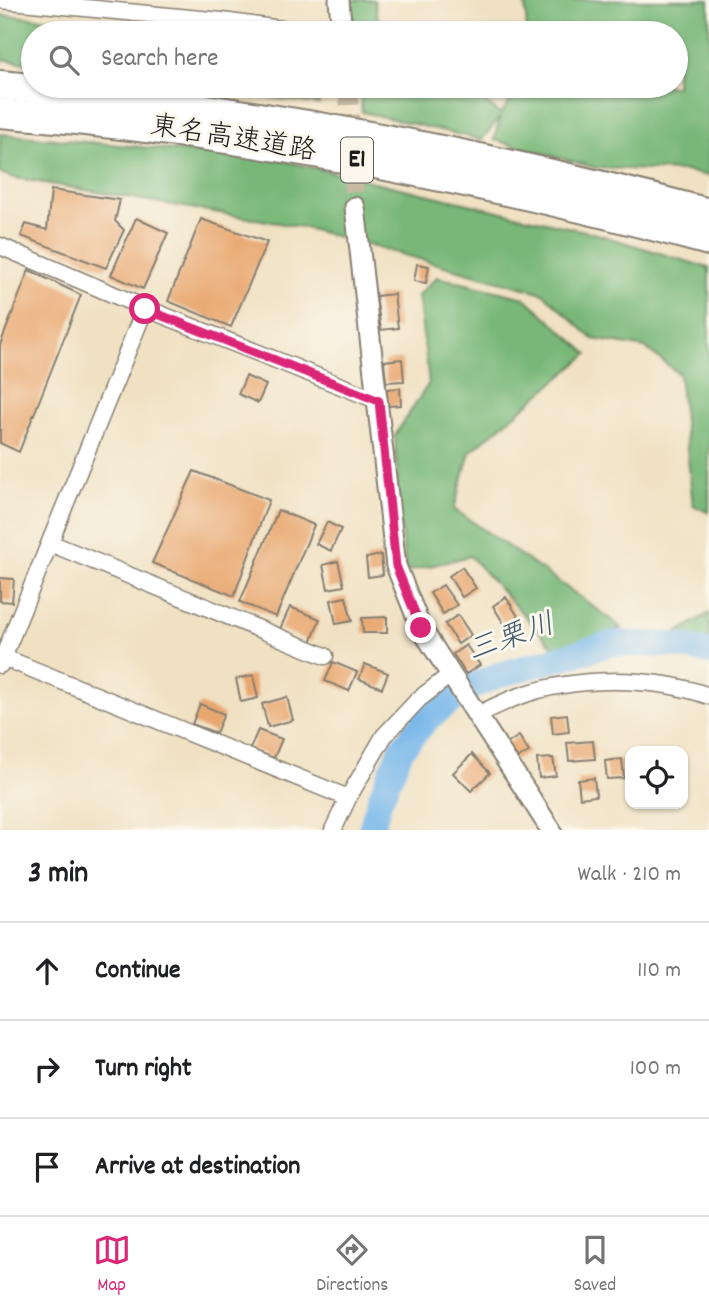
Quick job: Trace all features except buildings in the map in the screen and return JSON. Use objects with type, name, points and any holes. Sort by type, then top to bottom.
[{"type":"highway","name":"東名高速道路","points":[[0,85],[21,87]]},
{"type":"highway","name":"東名高速道路","points":[[126,98],[303,124],[471,156],[709,213]]},
{"type":"highway","name":"東名高速道路","points":[[0,113],[105,122],[255,142],[356,160],[560,203],[709,241]]},
{"type":"street","points":[[0,0],[216,21]]},
{"type":"street","points":[[339,0],[341,21]]},
{"type":"street","points":[[355,207],[396,566],[421,628],[551,830]]},
{"type":"street","points":[[0,246],[145,309],[379,401]]},
{"type":"street","points":[[145,309],[1,659],[348,798]]},
{"type":"street","points":[[50,542],[325,656]]},
{"type":"street","points":[[333,830],[384,736],[419,699],[450,675]]},
{"type":"street","points":[[477,715],[517,696],[586,681],[665,685],[709,696]]},
{"type":"green space","points":[[350,0],[374,0],[378,21],[352,21]]},
{"type":"green space","points":[[525,0],[709,0],[709,176],[685,171],[596,168],[494,140],[500,117],[482,140],[362,112],[360,98],[479,98],[501,114],[512,98],[688,98],[688,21],[526,21]]},
{"type":"green space","points":[[0,15],[73,21],[21,21],[21,62],[0,59]]},
{"type":"green space","points":[[276,98],[319,98],[319,104]]},
{"type":"green space","points":[[0,134],[280,160],[597,234],[709,268],[709,513],[693,505],[679,374],[646,348],[593,339],[543,293],[302,227],[15,178],[0,173]]},
{"type":"green space","points":[[437,277],[525,298],[588,354],[470,452],[454,509],[622,628],[556,650],[470,556],[406,572],[399,513],[395,435],[429,383],[418,295]]},
{"type":"green space","points":[[709,613],[709,648],[664,641]]},
{"type":"waterway","name":"三栗川","points":[[371,830],[380,799],[402,748],[428,718],[469,688],[499,675],[613,643],[675,645],[709,652]]},
{"type":"tunnel","points":[[349,98],[355,207]]},
{"type":"route","points":[[145,309],[379,401],[396,566],[421,628]]}]
